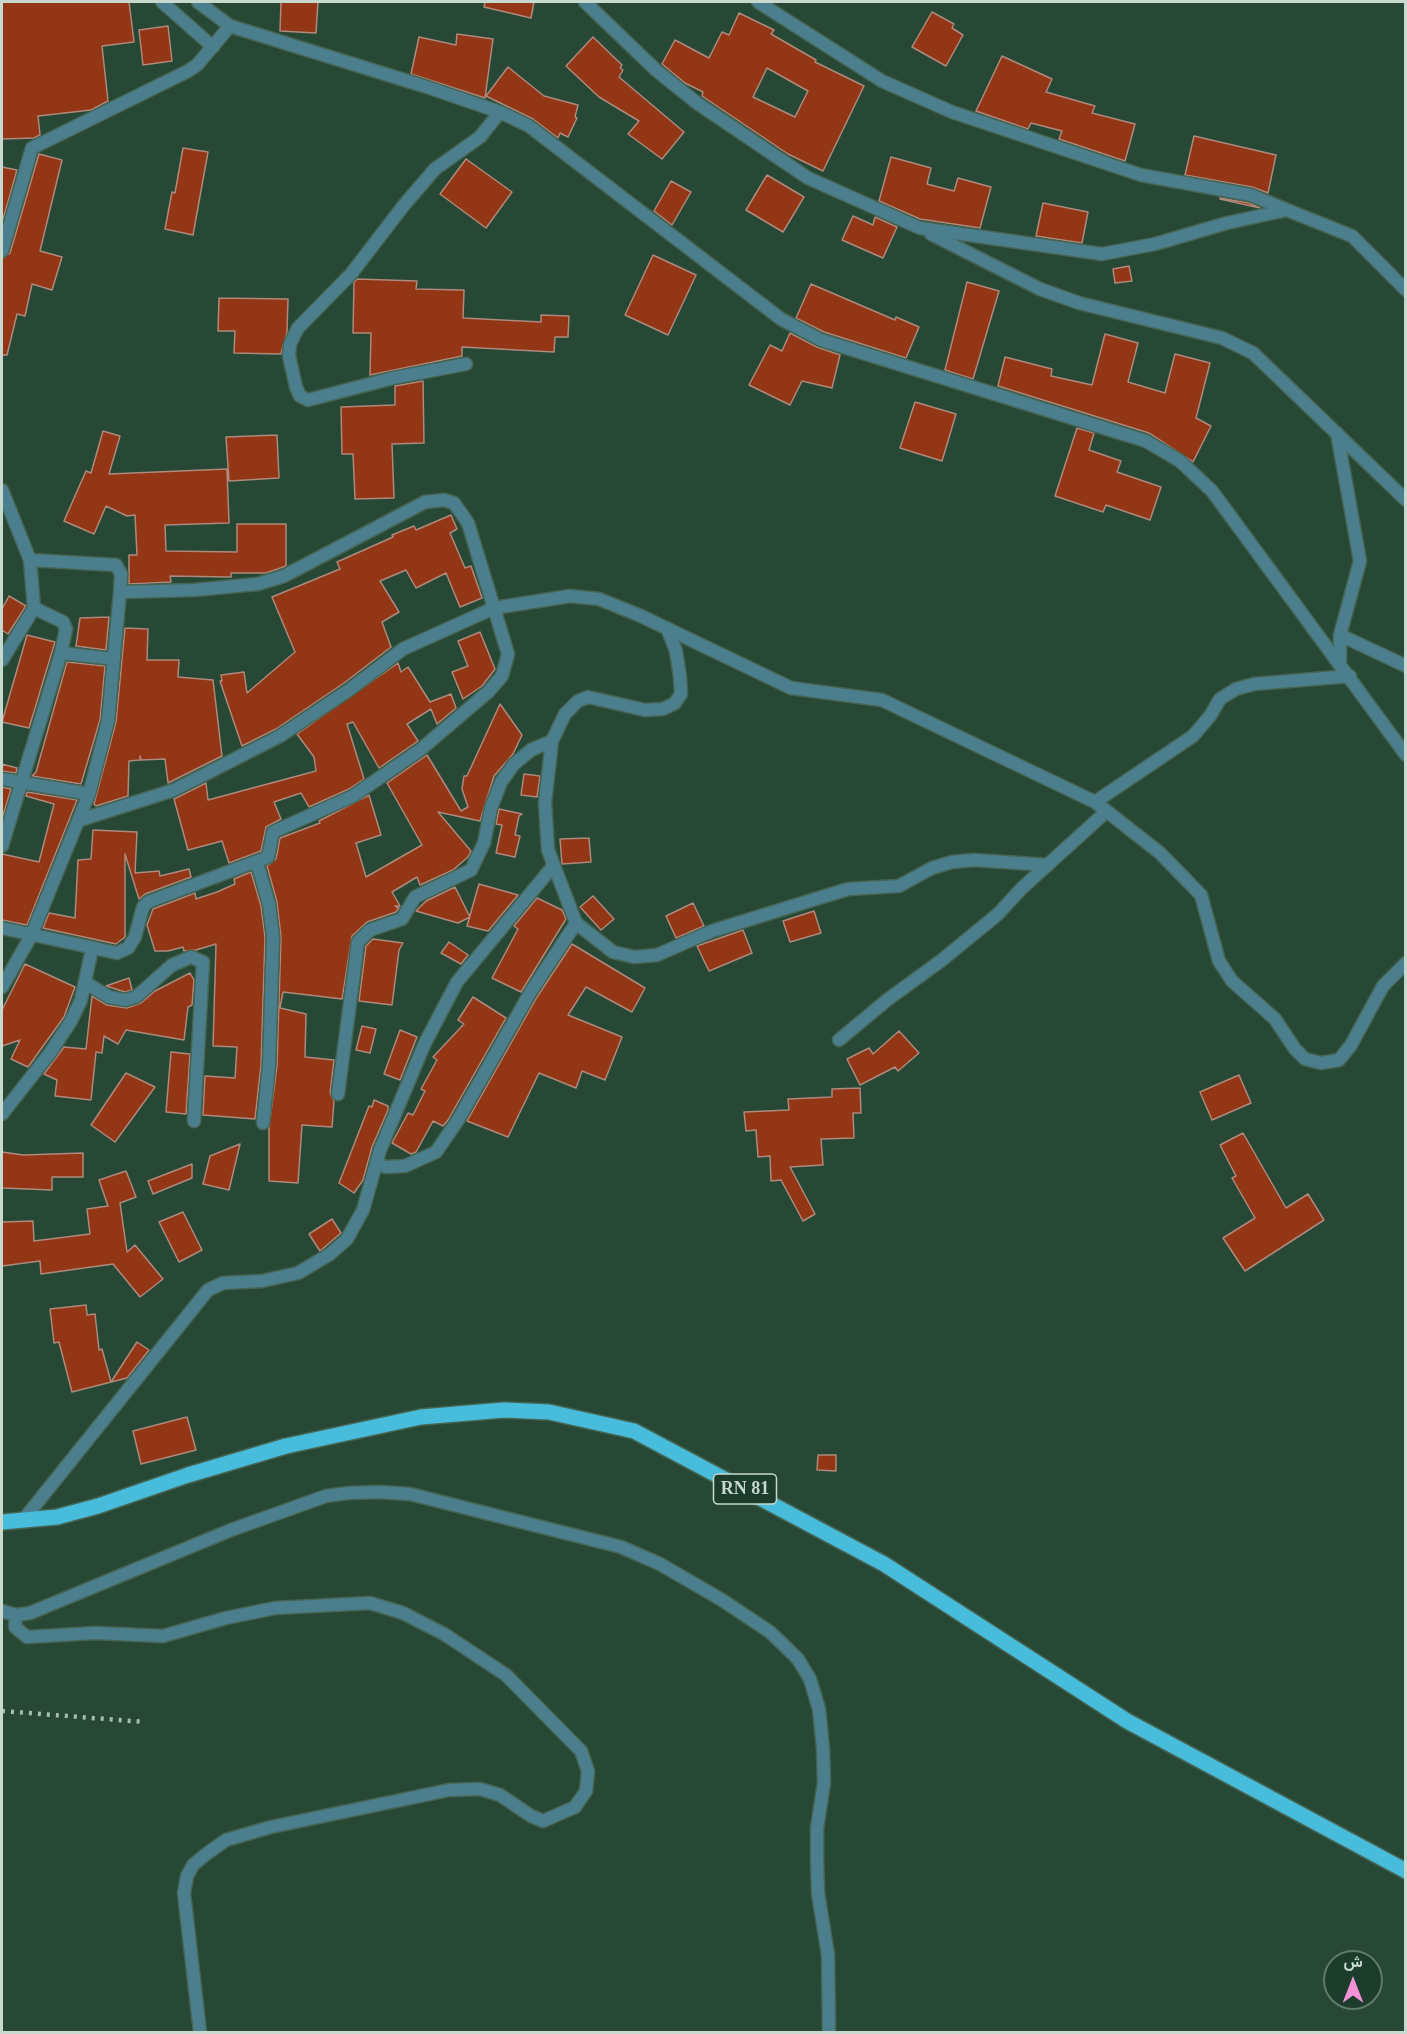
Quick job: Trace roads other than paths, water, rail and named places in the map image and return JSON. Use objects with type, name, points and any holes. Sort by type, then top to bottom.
[{"type":"main road","name":"RN 81","points":[[10,1520],[57,1516],[98,1506],[188,1475],[286,1446],[421,1417],[504,1410],[549,1412],[634,1431],[884,1564],[1126,1721],[1406,1871]]},
{"type":"street","points":[[162,2],[213,47]]},
{"type":"street","points":[[198,2],[230,26],[500,112],[529,126],[781,319],[821,340],[1146,441],[1180,461],[1212,491],[1406,755]]},
{"type":"street","points":[[585,2],[657,71],[697,103],[808,178],[920,228],[1040,289],[1079,303],[1222,338],[1253,353],[1406,500]]},
{"type":"street","points":[[758,2],[882,81],[952,112],[1141,175],[1251,195],[1352,236],[1406,290]]},
{"type":"street","points":[[2,251],[32,148],[188,71],[213,47],[230,26]]},
{"type":"street","points":[[466,364],[393,378],[308,400],[300,396],[296,387],[289,356],[290,344],[298,328],[351,274],[435,169],[480,137],[500,112]]},
{"type":"street","points":[[920,228],[1102,254],[1155,244],[1227,223],[1287,210]]},
{"type":"street","points":[[1337,433],[1360,561],[1340,635],[1340,663]]},
{"type":"street","points":[[2,490],[30,560],[34,608],[2,660]]},
{"type":"street","points":[[2,928],[117,953],[128,948],[135,937],[143,908],[148,902],[268,857],[273,832],[353,796],[420,750],[488,692],[502,676],[508,654],[468,523],[454,503],[444,500],[425,502],[284,576],[258,584],[194,590],[120,592]]},
{"type":"street","points":[[2,987],[31,936],[89,794],[108,721],[120,592],[121,574],[112,563],[30,560]]},
{"type":"street","points":[[80,820],[174,790],[280,736],[350,690],[403,649],[494,608],[570,596],[599,599],[667,628],[791,688],[882,700],[1095,802],[1160,853],[1201,895],[1220,961],[1232,981],[1275,1019],[1295,1049],[1305,1059],[1321,1064],[1339,1060],[1352,1045],[1383,986],[1406,963]]},
{"type":"street","points":[[2,846],[61,653],[66,629],[63,622],[34,608]]},
{"type":"street","points":[[667,628],[676,651],[680,677],[681,694],[675,703],[663,710],[645,710],[588,697],[579,700],[565,714],[552,741],[545,802],[548,850],[576,923],[612,952],[634,957],[657,955],[712,931],[848,889],[899,886],[932,868],[952,862],[974,860],[1048,865]]},
{"type":"street","points":[[1340,635],[1406,666]]},
{"type":"street","points":[[61,653],[114,659]]},
{"type":"street","points":[[1095,802],[1193,735],[1220,699],[1236,689],[1254,684],[1350,676]]},
{"type":"street","points":[[338,1094],[358,942],[370,930],[402,919],[415,897],[471,870],[484,843],[491,808],[501,782],[514,764],[531,750],[552,741]]},
{"type":"street","points":[[2,779],[20,784],[89,794]]},
{"type":"street","points":[[840,1040],[887,1000],[942,960],[998,914],[1107,811]]},
{"type":"street","points":[[257,863],[269,904],[273,937],[269,1066],[263,1123]]},
{"type":"street","points":[[10,1520],[208,1290],[223,1283],[262,1281],[298,1273],[330,1254],[347,1239],[363,1210],[376,1163],[424,1045],[456,982],[554,866]]},
{"type":"street","points":[[376,1163],[386,1167],[405,1167],[436,1152],[458,1120],[530,993],[576,923]]},
{"type":"street","points":[[2,1114],[50,1053],[71,1021],[86,983],[92,949]]},
{"type":"street","points":[[86,983],[109,997],[124,1000],[136,997],[172,965],[191,957],[203,962],[194,1121]]},
{"type":"street","points":[[2,1611],[16,1615],[30,1613],[301,1504],[349,1493],[410,1494],[621,1547],[660,1564],[723,1600],[770,1632],[798,1659],[810,1679],[819,1709],[823,1748],[824,1783],[817,1828],[817,1858],[818,1893],[828,1955],[829,2032]]},
{"type":"street","points":[[16,1615],[15,1627],[27,1637],[95,1633],[163,1636],[226,1618],[275,1608],[370,1603],[403,1613],[444,1634],[506,1675],[581,1751],[588,1771],[586,1791],[575,1807],[543,1821],[531,1816],[500,1795],[480,1789],[449,1790],[271,1827],[226,1840],[205,1855],[193,1865],[187,1876],[183,1893],[200,2032]]},
{"type":"railway","points":[[2,1711],[145,1722]]}]
